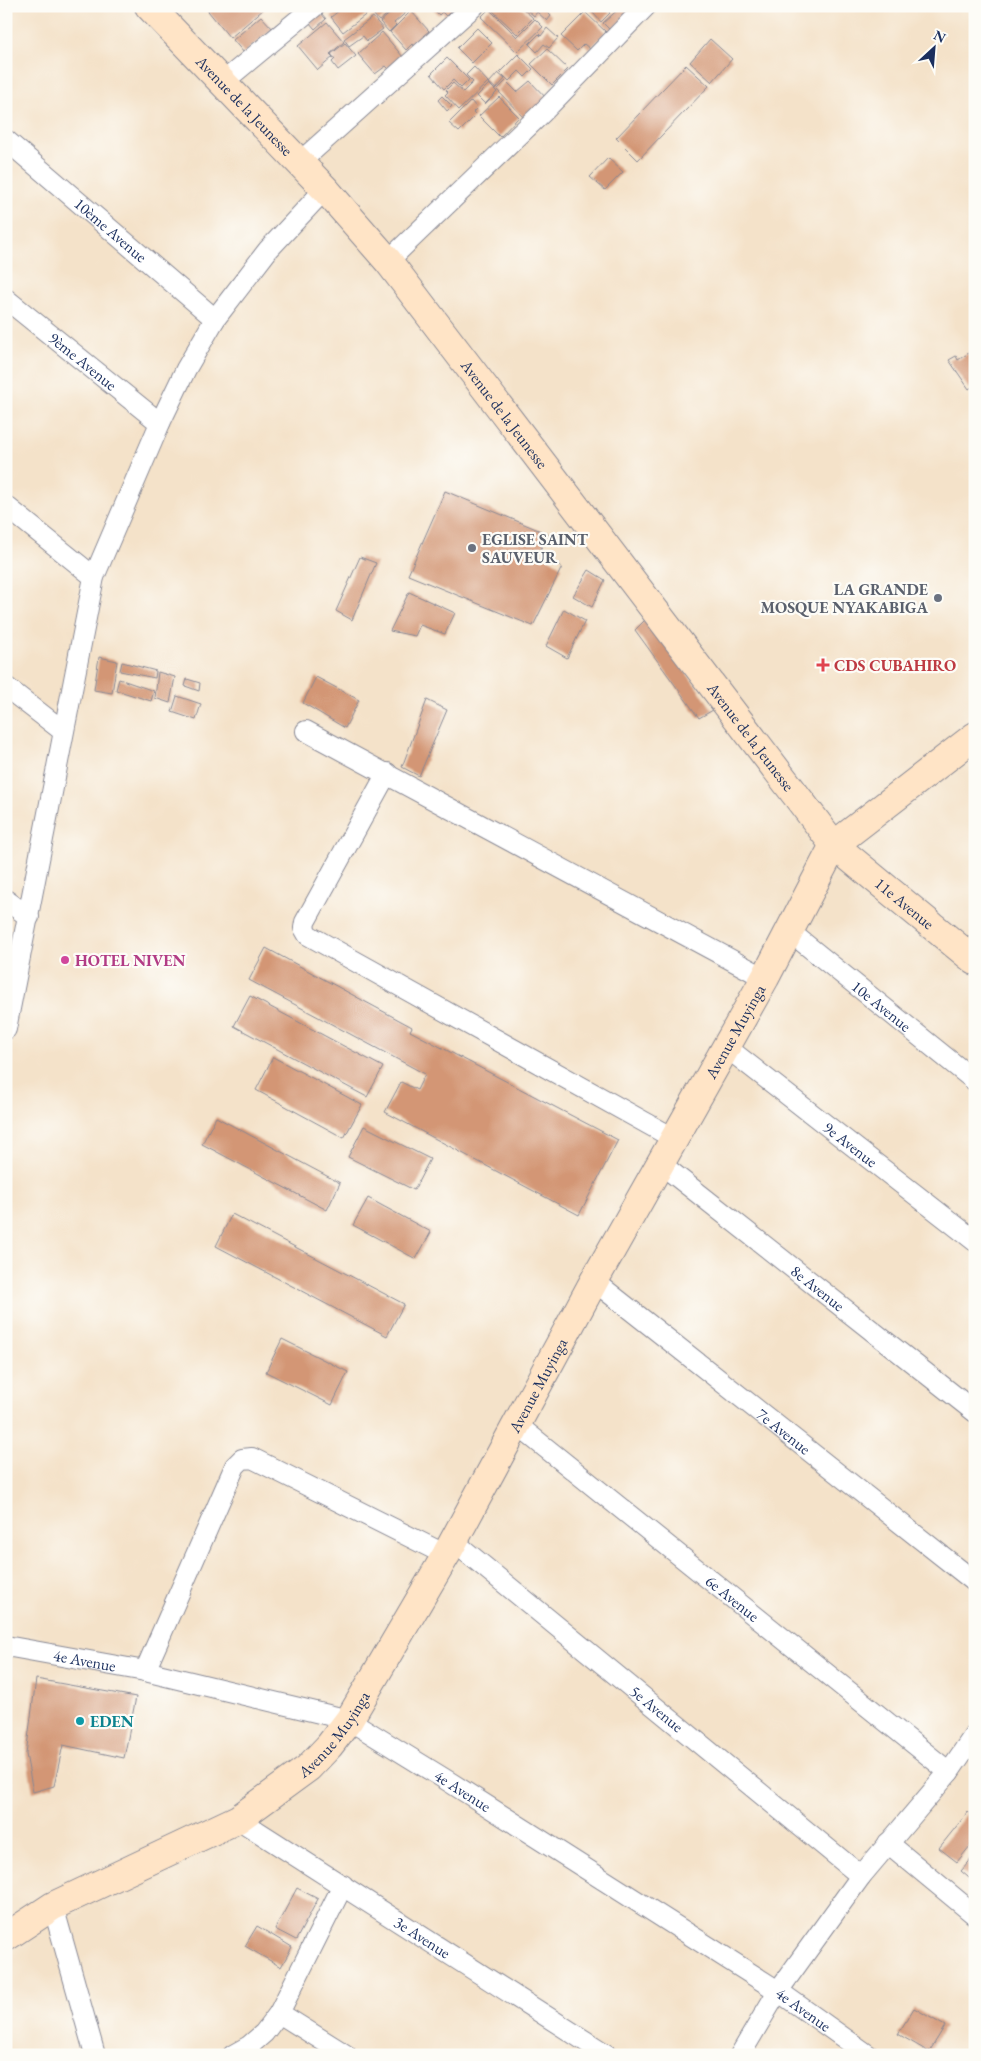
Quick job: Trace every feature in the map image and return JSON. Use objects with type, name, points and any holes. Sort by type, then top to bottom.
[{"type":"street","name":"Avenue de la Jeunesse","points":[[149,6],[300,162],[388,261],[834,845]]},
{"type":"street","points":[[223,82],[314,6]]},
{"type":"street","points":[[300,162],[474,6]]},
{"type":"street","points":[[388,261],[542,113],[646,6]]},
{"type":"street","name":"10ème Avenue","points":[[6,140],[216,318]]},
{"type":"street","points":[[6,1029],[94,576],[160,423],[186,369],[216,318],[268,250],[325,189]]},
{"type":"street","name":"9ème Avenue","points":[[6,298],[160,423]]},
{"type":"street","points":[[6,506],[94,576]]},
{"type":"street","points":[[6,687],[63,731]]},
{"type":"street","points":[[306,731],[765,978]]},
{"type":"street","name":"Avenue Muyinga","points":[[6,1937],[53,1906],[238,1819],[308,1768],[349,1720],[450,1548],[594,1281],[765,978],[834,845],[975,736]]},
{"type":"street","points":[[387,773],[305,922],[304,928],[308,935],[675,1139]]},
{"type":"street","name":"11e Avenue","points":[[834,845],[975,961]]},
{"type":"street","points":[[6,900],[29,917]]},
{"type":"street","name":"10e Avenue","points":[[789,930],[975,1081]]},
{"type":"street","name":"9e Avenue","points":[[726,1047],[975,1241]]},
{"type":"street","name":"8e Avenue","points":[[661,1164],[975,1412]]},
{"type":"street","name":"7e Avenue","points":[[594,1281],[975,1582]]},
{"type":"street","name":"6e Avenue","points":[[516,1424],[949,1772]]},
{"type":"street","name":"5e Avenue","points":[[145,1671],[235,1466],[242,1459],[252,1458],[450,1548],[861,1876]]},
{"type":"street","name":"4e Avenue","points":[[6,1646],[145,1671],[349,1720],[778,1991],[868,2055]]},
{"type":"street","points":[[740,2055],[778,1991],[861,1876],[949,1772],[975,1734]]},
{"type":"street","name":"3e Avenue","points":[[238,1819],[607,2055]]},
{"type":"street","points":[[888,1843],[975,1915]]},
{"type":"street","points":[[233,2055],[249,2046],[264,2033],[279,2013],[343,1885]]},
{"type":"street","points":[[53,1906],[95,2055]]},
{"type":"street","points":[[279,2013],[346,2055]]},
{"type":"building","points":[[204,6],[261,6],[264,9],[230,38]]},
{"type":"building","points":[[345,6],[362,6],[368,13],[343,32],[331,17]]},
{"type":"building","points":[[378,6],[392,6],[394,9],[379,21],[374,15],[381,9]]},
{"type":"building","points":[[399,6],[407,6],[410,9],[394,23],[396,25],[389,32],[380,22]]},
{"type":"building","points":[[431,6],[456,6],[446,16],[442,12],[439,15]]},
{"type":"building","points":[[492,6],[520,6],[533,18],[517,34],[490,8]]},
{"type":"building","points":[[527,6],[541,6],[551,16],[547,21],[537,12],[534,16],[525,8]]},
{"type":"building","points":[[587,6],[604,6],[610,13],[601,22]]},
{"type":"building","points":[[622,6],[625,6],[631,12],[611,31],[603,23]]},
{"type":"building","points":[[489,9],[517,37],[535,19],[543,27],[517,52],[481,17]]},
{"type":"building","points":[[411,11],[429,31],[424,35],[427,38],[416,49],[412,44],[406,50],[390,32]]},
{"type":"building","points":[[585,12],[606,32],[590,49],[584,44],[577,51],[561,36]]},
{"type":"building","points":[[321,13],[326,19],[315,29],[309,22]]},
{"type":"building","points":[[261,16],[273,29],[244,53],[233,40]]},
{"type":"building","points":[[373,17],[383,29],[367,41],[363,36],[349,46],[344,39]]},
{"type":"building","points":[[327,22],[344,42],[330,54],[333,57],[318,70],[298,46]]},
{"type":"building","points":[[477,28],[492,43],[472,63],[457,48]]},
{"type":"building","points":[[547,28],[558,38],[549,48],[544,44],[537,52],[529,44],[539,34],[541,36]]},
{"type":"building","points":[[382,32],[403,57],[389,69],[386,66],[375,74],[358,54]]},
{"type":"building","points":[[710,39],[732,59],[712,82],[690,62]]},
{"type":"building","points":[[345,43],[356,56],[338,70],[332,62],[335,59],[331,54]]},
{"type":"building","points":[[547,49],[568,69],[552,85],[531,64]]},
{"type":"building","points":[[518,54],[533,69],[525,77],[519,71],[509,81],[500,72]]},
{"type":"building","points":[[447,58],[469,80],[461,88],[453,80],[444,89],[431,74]]},
{"type":"building","points":[[686,65],[709,86],[638,160],[616,138]]},
{"type":"building","points":[[474,67],[488,82],[459,110],[445,95],[448,92],[446,90],[453,83],[463,92],[473,82],[466,75]]},
{"type":"building","points":[[498,73],[505,79],[496,89],[489,83]]},
{"type":"building","points":[[506,81],[517,92],[530,81],[548,100],[526,120],[497,90]]},
{"type":"building","points":[[489,84],[497,92],[485,104],[477,96]]},
{"type":"building","points":[[442,96],[452,106],[447,111],[438,100]]},
{"type":"building","points":[[499,97],[519,117],[500,137],[479,116]]},
{"type":"building","points":[[471,101],[477,108],[473,112],[476,115],[459,132],[449,123]]},
{"type":"building","points":[[608,158],[623,172],[605,190],[590,177]]},
{"type":"building","points":[[975,349],[975,385],[969,389],[949,360],[956,356],[958,360]]},
{"type":"building","points":[[445,491],[548,534],[539,552],[562,567],[533,626],[408,575]]},
{"type":"building","points":[[360,557],[376,563],[352,620],[336,611]]},
{"type":"building","points":[[589,570],[605,580],[592,607],[573,596]]},
{"type":"building","points":[[409,592],[455,613],[445,634],[420,625],[415,636],[390,631]]},
{"type":"building","points":[[564,609],[585,621],[567,658],[546,646]]},
{"type":"building","points":[[647,618],[713,710],[699,718],[635,630]]},
{"type":"building","points":[[99,657],[117,661],[112,693],[94,690]]},
{"type":"building","points":[[122,662],[156,671],[155,678],[120,671]]},
{"type":"building","points":[[158,672],[175,677],[170,703],[155,698]]},
{"type":"building","points":[[316,677],[359,700],[345,728],[303,703]]},
{"type":"building","points":[[119,679],[154,691],[151,701],[116,690]]},
{"type":"building","points":[[187,679],[200,683],[199,691],[185,686]]},
{"type":"building","points":[[177,696],[201,704],[196,720],[172,712]]},
{"type":"building","points":[[427,700],[447,710],[419,776],[402,767]]},
{"type":"building","points":[[266,948],[412,1027],[410,1031],[618,1140],[579,1215],[385,1112],[401,1082],[417,1090],[425,1074],[249,980]]},
{"type":"building","points":[[250,996],[383,1067],[367,1097],[234,1026]]},
{"type":"building","points":[[273,1057],[362,1105],[344,1138],[256,1090]]},
{"type":"building","points":[[216,1117],[340,1183],[327,1210],[202,1144]]},
{"type":"building","points":[[364,1126],[430,1159],[414,1190],[348,1157]]},
{"type":"building","points":[[368,1198],[431,1232],[416,1259],[353,1225]]},
{"type":"building","points":[[232,1214],[404,1304],[387,1336],[216,1246]]},
{"type":"building","points":[[282,1339],[348,1372],[332,1405],[266,1372]]},
{"type":"building","name":"EDEN","points":[[36,1679],[136,1697],[124,1758],[63,1745],[54,1786],[33,1792],[26,1754]]},
{"type":"building","points":[[968,1812],[975,1817],[975,1840],[957,1862],[939,1848]]},
{"type":"building","points":[[975,1855],[975,1883],[961,1871]]},
{"type":"building","points":[[297,1888],[318,1899],[296,1940],[275,1929]]},
{"type":"building","points":[[257,1926],[292,1947],[281,1967],[245,1946]]},
{"type":"building","points":[[914,2008],[945,2026],[929,2052],[898,2034]]},
{"type":"place","name":"EGLISE SAINT SAUVEUR","points":[[472,548]]},
{"type":"place","name":"LA GRANDE MOSQUE NYAKABIGA","points":[[938,598]]},
{"type":"place","name":"CDS CUBAHIRO","points":[[823,665]]},
{"type":"place","name":"HOTEL NIVEN","points":[[65,960]]},
{"type":"place","name":"EDEN","points":[[80,1721]]}]
